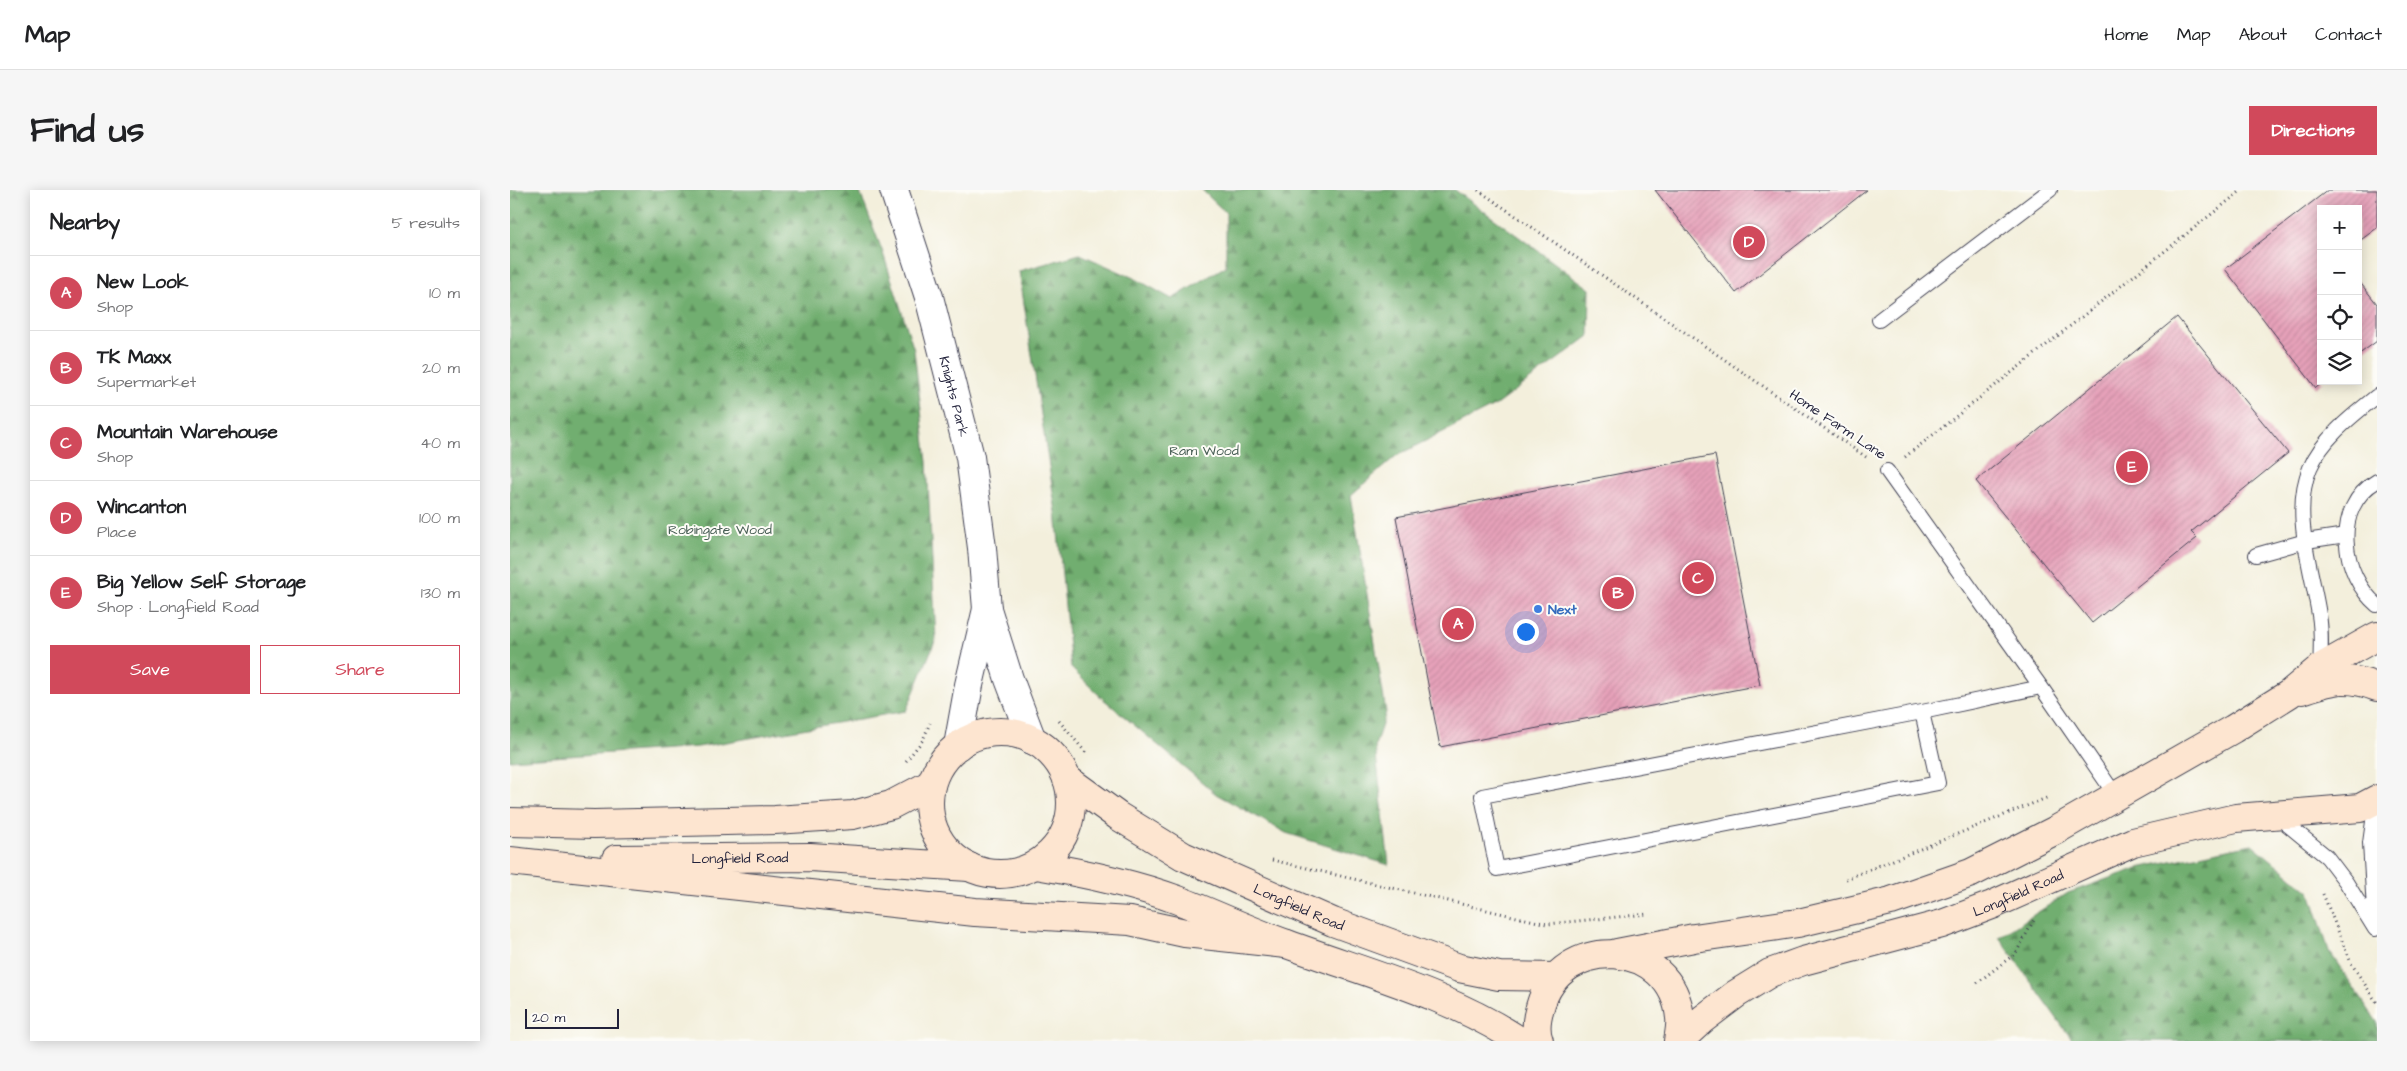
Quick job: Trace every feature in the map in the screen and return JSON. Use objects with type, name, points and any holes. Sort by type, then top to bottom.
[{"type":"street","name":"Knights Park","points":[[894,190],[929,297],[970,457],[982,548],[987,609],[1009,679],[1032,740]]},
{"type":"street","name":"Knights Park","points":[[958,746],[969,685],[987,609]]},
{"type":"street","points":[[1539,1041],[1537,1016],[1543,995],[1555,977],[1572,962],[1594,954],[1617,953],[1694,938],[1798,923],[1891,901],[1971,873],[2056,830],[2116,796],[2289,694],[2320,668],[2377,636]]},
{"type":"street","points":[[2289,694],[2339,680],[2356,679],[2377,687]]},
{"type":"street","points":[[994,733],[1013,734],[1032,740],[1047,750],[1058,763],[1067,778],[1071,798],[1070,818],[1063,837],[1051,852],[1036,865],[1014,873],[991,874],[969,867],[952,856],[939,841],[932,823],[929,804],[932,784],[941,763],[958,746],[975,737],[994,733]]},
{"type":"street","name":"Longfield Road","points":[[1067,778],[1118,816],[1184,856],[1333,922],[1459,968],[1499,976],[1555,977]]},
{"type":"street","points":[[510,822],[604,824],[775,820],[852,815],[891,805],[932,784]]},
{"type":"street","name":"Longfield Road","points":[[1679,1041],[1703,1019],[1736,994],[1770,973],[1803,961],[1942,924],[1992,905],[2133,842],[2236,818],[2360,808],[2377,799]]},
{"type":"street","name":"Longfield Road","points":[[510,861],[810,857],[969,867]]},
{"type":"street","points":[[510,861],[975,912],[1130,921],[1185,932],[1286,944]]},
{"type":"street","points":[[1036,865],[1097,875],[1177,900],[1286,944],[1448,1000],[1495,1025],[1520,1041]]},
{"type":"street","points":[[1617,953],[1641,960],[1660,974],[1674,994],[1680,1018],[1679,1041]]},
{"type":"lane","points":[[1879,320],[2050,190]]},
{"type":"lane","points":[[2320,668],[2320,616],[2306,541],[2304,494],[2310,468],[2325,444],[2348,419],[2377,396]]},
{"type":"lane","points":[[1887,471],[2116,796]]},
{"type":"lane","points":[[2377,481],[2360,497],[2350,512],[2346,535],[2348,556],[2356,578],[2365,596],[2377,605]]},
{"type":"lane","points":[[2256,555],[2306,541],[2346,535]]},
{"type":"lane","points":[[1922,712],[1938,783],[1496,869],[1482,796],[1922,712],[2041,687]]},
{"type":"lane","points":[[2376,933],[2370,843],[2377,799]]},
{"type":"lane","points":[[2276,815],[2327,857],[2346,882],[2376,933]]},
{"type":"path","name":"Home Farm Lane","points":[[1478,190],[1887,471],[2242,190]]},
{"type":"path","points":[[900,766],[923,740],[932,716]]},
{"type":"path","points":[[1977,983],[2016,952],[2035,918]]},
{"type":"green space","name":"Robingate Wood","points":[[510,190],[859,190],[883,253],[914,350],[927,462],[936,639],[906,711],[698,747],[510,760]]},
{"type":"green space","name":"Ram Wood","points":[[1202,190],[1455,190],[1590,289],[1589,336],[1496,405],[1396,456],[1351,495],[1386,712],[1375,746],[1389,865],[1286,833],[1216,794],[1101,697],[1071,668],[1056,512],[1019,271],[1080,254],[1136,279],[1172,299],[1226,266],[1226,213]]},
{"type":"green space","points":[[2252,844],[2310,892],[2329,951],[2377,1022],[2377,1041],[2073,1041],[1999,937],[2068,893],[2138,868]]},
{"type":"building","points":[[1655,190],[1867,190],[1736,293]]},
{"type":"building","points":[[2328,190],[2377,190],[2377,228],[2362,239],[2362,205],[2317,205],[2317,385],[2319,385],[2316,388],[2225,269]]},
{"type":"building","points":[[2362,285],[2377,304],[2377,341],[2362,352]]},
{"type":"building","points":[[2177,317],[2288,453],[2191,532],[2197,538],[2092,623],[1976,481]]},
{"type":"building","points":[[1715,455],[1760,685],[1440,747],[1396,517]]},
{"type":"place","name":"Wincanton","points":[[1749,242]]},
{"type":"place","name":"Big Yellow Self Storage","points":[[2132,467]]},
{"type":"place","name":"Mountain Warehouse","points":[[1698,578]]},
{"type":"place","name":"TK Maxx","points":[[1618,593]]},
{"type":"place","name":"Next","points":[[1538,609]]},
{"type":"place","name":"New Look","points":[[1458,624]]}]
